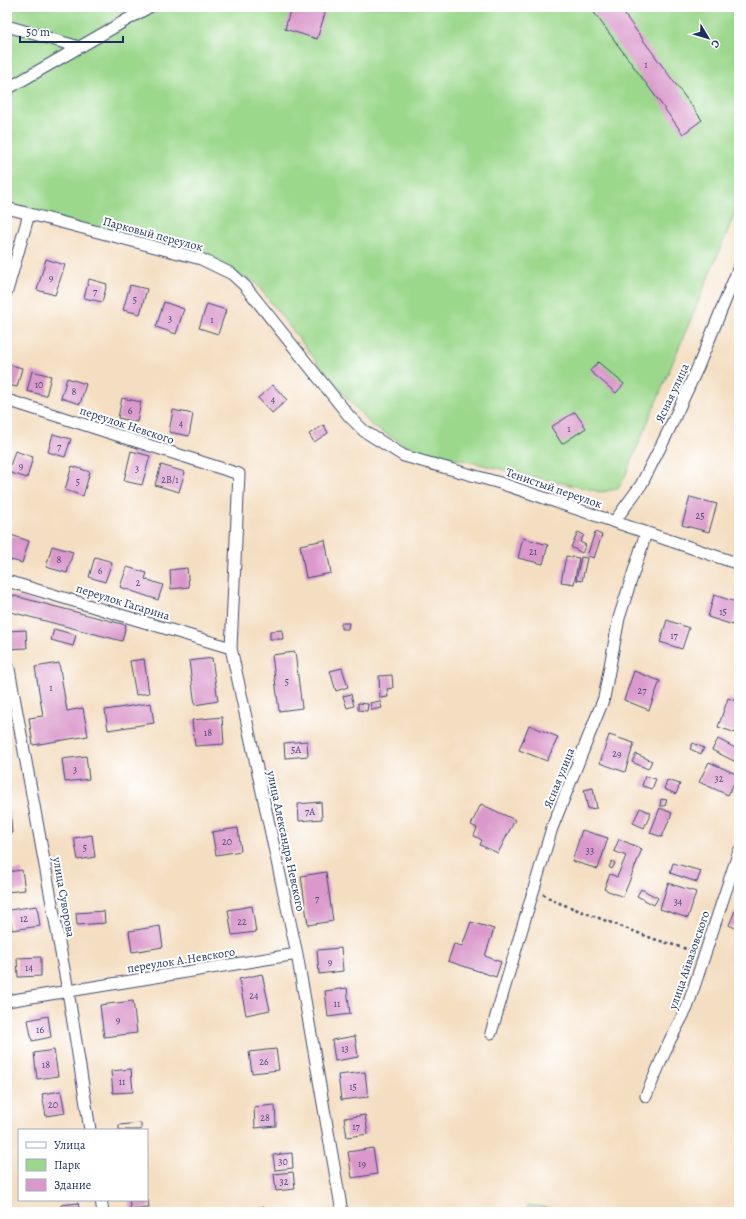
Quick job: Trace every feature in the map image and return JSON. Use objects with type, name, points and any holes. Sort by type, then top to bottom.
[{"type":"street","points":[[7,89],[149,7]]},
{"type":"street","points":[[7,26],[79,47]]},
{"type":"street","name":"Парковый переулок","points":[[7,208],[201,259],[232,274],[245,286],[349,416],[364,431]]},
{"type":"street","points":[[7,291],[29,214]]},
{"type":"street","name":"Ясная улица","points":[[614,522],[641,485],[666,436],[698,367],[739,267]]},
{"type":"street","name":"переулок Невского","points":[[7,400],[239,474]]},
{"type":"street","name":"Тенистый переулок","points":[[364,431],[404,456],[500,483],[739,564]]},
{"type":"street","name":"улица Александра Невского","points":[[239,474],[231,648],[297,954],[342,1212]]},
{"type":"street","name":"Ясная улица","points":[[491,1033],[552,828],[604,698],[618,618],[646,533]]},
{"type":"street","name":"переулок Гагарина","points":[[7,581],[231,648]]},
{"type":"street","name":"улица Суворова","points":[[8,669],[68,991],[90,1129]]},
{"type":"street","name":"улица Айвазовского","points":[[646,1096],[670,1040],[687,1008],[739,852]]},
{"type":"street","name":"переулок А.Невского","points":[[7,1001],[297,954]]},
{"type":"street","points":[[101,1201],[103,1212]]},
{"type":"path","points":[[534,888],[554,901],[654,939],[705,954]]},
{"type":"green space","points":[[7,7],[739,7],[739,204],[624,479],[617,489],[601,492],[413,449],[372,426],[327,375],[255,282],[203,260],[7,203]]},
{"type":"green space","points":[[528,1205],[581,1212],[527,1212]]},
{"type":"building","points":[[291,7],[327,7],[317,39],[285,29]]},
{"type":"building","points":[[590,7],[619,7],[702,120],[683,134]]},
{"type":"building","points":[[46,259],[65,265],[55,295],[37,290]]},
{"type":"building","points":[[89,279],[107,284],[102,302],[84,298]]},
{"type":"building","points":[[130,285],[147,289],[140,314],[123,310]]},
{"type":"building","points":[[164,302],[184,309],[176,334],[156,327]]},
{"type":"building","points":[[207,304],[226,310],[218,334],[199,328]]},
{"type":"building","points":[[598,362],[624,384],[616,393],[590,371]]},
{"type":"building","points":[[7,364],[22,368],[17,387],[7,385]]},
{"type":"building","points":[[32,371],[51,376],[46,396],[27,391]]},
{"type":"building","points":[[67,378],[86,384],[80,404],[61,398]]},
{"type":"building","points":[[273,385],[287,400],[272,413],[258,398]]},
{"type":"building","points":[[122,398],[141,402],[137,422],[118,418]]},
{"type":"building","points":[[173,410],[193,414],[189,436],[169,432]]},
{"type":"building","points":[[575,412],[586,428],[562,444],[551,427]]},
{"type":"building","points":[[324,425],[328,433],[314,442],[309,434]]},
{"type":"building","points":[[53,434],[71,439],[65,457],[48,452]]},
{"type":"building","points":[[15,451],[33,457],[27,478],[8,472]]},
{"type":"building","points":[[131,451],[150,456],[142,485],[124,481]]},
{"type":"building","points":[[161,465],[185,472],[179,492],[155,485]]},
{"type":"building","points":[[72,466],[90,472],[83,496],[65,490]]},
{"type":"building","points":[[690,497],[717,504],[709,532],[682,525]]},
{"type":"building","points":[[578,532],[584,535],[580,542],[586,545],[582,553],[571,547]]},
{"type":"building","points":[[595,532],[602,535],[594,558],[587,556]]},
{"type":"building","points":[[11,535],[29,541],[22,563],[7,559],[7,547]]},
{"type":"building","points":[[523,538],[548,545],[543,564],[518,558]]},
{"type":"building","points":[[325,540],[331,573],[306,578],[300,545]]},
{"type":"building","points":[[52,546],[73,552],[67,573],[46,567]]},
{"type":"building","points":[[566,556],[579,558],[574,584],[561,582]]},
{"type":"building","points":[[95,557],[112,562],[105,582],[89,577]]},
{"type":"building","points":[[581,557],[587,558],[582,581],[576,580]]},
{"type":"building","points":[[127,567],[147,573],[145,579],[163,585],[158,600],[120,587]]},
{"type":"building","points":[[187,568],[189,587],[171,589],[170,570]]},
{"type":"building","points":[[7,594],[126,625],[122,641],[7,611]]},
{"type":"building","points":[[714,595],[739,603],[733,625],[708,617]]},
{"type":"building","points":[[667,620],[689,628],[682,649],[660,642]]},
{"type":"building","points":[[341,623],[349,623],[348,629],[341,629]]},
{"type":"building","points":[[54,629],[76,635],[73,646],[51,640]]},
{"type":"building","points":[[26,630],[27,648],[7,649],[7,631]]},
{"type":"building","points":[[282,630],[283,639],[270,639],[270,631]]},
{"type":"building","points":[[295,652],[302,708],[279,711],[272,655]]},
{"type":"building","points":[[212,658],[218,701],[195,705],[189,661]]},
{"type":"building","points":[[144,659],[149,693],[136,695],[130,661]]},
{"type":"building","points":[[59,663],[67,711],[83,708],[88,736],[33,745],[29,718],[43,716],[35,667]]},
{"type":"building","points":[[342,668],[348,687],[336,691],[330,671]]},
{"type":"building","points":[[634,671],[660,681],[649,710],[624,700]]},
{"type":"building","points":[[392,675],[393,688],[387,689],[388,697],[380,698],[379,676]]},
{"type":"building","points":[[351,694],[354,706],[347,708],[343,696]]},
{"type":"building","points":[[728,698],[739,702],[739,734],[718,727]]},
{"type":"building","points":[[380,701],[382,708],[372,710],[370,703]]},
{"type":"building","points":[[151,703],[154,723],[108,730],[105,710]]},
{"type":"building","points":[[358,703],[368,704],[367,711],[358,710]]},
{"type":"building","points":[[222,717],[224,744],[195,746],[192,720]]},
{"type":"building","points":[[529,725],[558,737],[547,761],[519,750]]},
{"type":"building","points":[[609,735],[634,743],[625,772],[600,763]]},
{"type":"building","points":[[718,739],[739,750],[734,761],[712,750]]},
{"type":"building","points":[[307,741],[308,756],[285,758],[284,743]]},
{"type":"building","points":[[693,743],[704,748],[701,754],[690,749]]},
{"type":"building","points":[[636,754],[652,761],[648,769],[632,762]]},
{"type":"building","points":[[86,756],[89,779],[65,782],[62,759]]},
{"type":"building","points":[[709,762],[738,775],[728,795],[699,782]]},
{"type":"building","points":[[645,776],[656,779],[652,789],[642,786]]},
{"type":"building","points":[[667,780],[680,784],[676,794],[664,789]]},
{"type":"building","points":[[593,788],[597,808],[588,809],[584,790]]},
{"type":"building","points":[[661,799],[667,800],[665,806],[660,806]]},
{"type":"building","points":[[321,802],[322,819],[299,821],[298,804]]},
{"type":"building","points":[[481,804],[515,820],[498,853],[480,845],[482,840],[474,836],[477,828],[471,825]]},
{"type":"building","points":[[640,808],[651,813],[644,828],[633,823]]},
{"type":"building","points":[[660,808],[672,813],[662,837],[650,833]]},
{"type":"building","points":[[7,811],[10,811],[12,833],[7,833]]},
{"type":"building","points":[[238,828],[241,851],[216,855],[212,832]]},
{"type":"building","points":[[582,830],[608,838],[598,869],[572,861]]},
{"type":"building","points":[[92,835],[95,857],[78,860],[74,838]]},
{"type":"building","points":[[619,839],[642,849],[623,897],[604,889],[610,874],[617,877],[626,856],[614,851]]},
{"type":"building","points":[[612,861],[615,863],[612,869],[609,867]]},
{"type":"building","points":[[673,863],[701,871],[697,882],[670,873]]},
{"type":"building","points":[[22,870],[25,890],[7,892],[7,872]]},
{"type":"building","points":[[326,872],[333,921],[308,925],[301,876]]},
{"type":"building","points":[[668,883],[696,892],[688,918],[660,909]]},
{"type":"building","points":[[641,889],[658,898],[654,905],[637,896]]},
{"type":"building","points":[[37,906],[40,926],[12,930],[9,910]]},
{"type":"building","points":[[252,906],[256,932],[232,935],[228,910]]},
{"type":"building","points":[[104,911],[105,923],[77,925],[76,913]]},
{"type":"building","points":[[735,911],[739,912],[739,930],[729,925]]},
{"type":"building","points":[[471,922],[494,929],[485,956],[501,962],[496,977],[448,961],[454,944],[462,946]]},
{"type":"building","points":[[160,926],[163,947],[132,952],[129,931]]},
{"type":"building","points":[[341,948],[343,971],[319,974],[317,950]]},
{"type":"building","points":[[41,957],[41,976],[18,977],[17,958]]},
{"type":"building","points":[[262,974],[270,1010],[246,1015],[239,979]]},
{"type":"building","points":[[347,988],[350,1014],[328,1017],[325,991]]},
{"type":"building","points":[[133,1001],[137,1033],[104,1037],[100,1005]]},
{"type":"building","points":[[48,1016],[51,1037],[32,1041],[28,1020]]},
{"type":"building","points":[[355,1036],[358,1057],[335,1061],[332,1040]]},
{"type":"building","points":[[276,1049],[279,1070],[252,1073],[249,1052]]},
{"type":"building","points":[[54,1050],[58,1076],[37,1079],[34,1053]]},
{"type":"building","points":[[131,1069],[133,1092],[113,1093],[111,1071]]},
{"type":"building","points":[[365,1072],[368,1097],[341,1100],[338,1075]]},
{"type":"building","points":[[61,1091],[65,1113],[46,1116],[42,1094]]},
{"type":"building","points":[[275,1105],[276,1126],[255,1128],[254,1107]]},
{"type":"building","points":[[365,1115],[368,1134],[347,1137],[344,1118]]},
{"type":"building","points":[[141,1123],[141,1129],[119,1129],[119,1125]]},
{"type":"building","points":[[373,1148],[377,1174],[352,1178],[348,1152]]},
{"type":"building","points":[[292,1153],[293,1168],[275,1170],[273,1155]]},
{"type":"building","points":[[293,1172],[295,1189],[276,1191],[274,1174]]},
{"type":"building","points":[[148,1200],[149,1208],[131,1210],[129,1201]]},
{"type":"building","points":[[78,1203],[80,1212],[62,1212],[61,1205]]},
{"type":"building","points":[[264,1207],[265,1212],[246,1212],[246,1209]]}]
